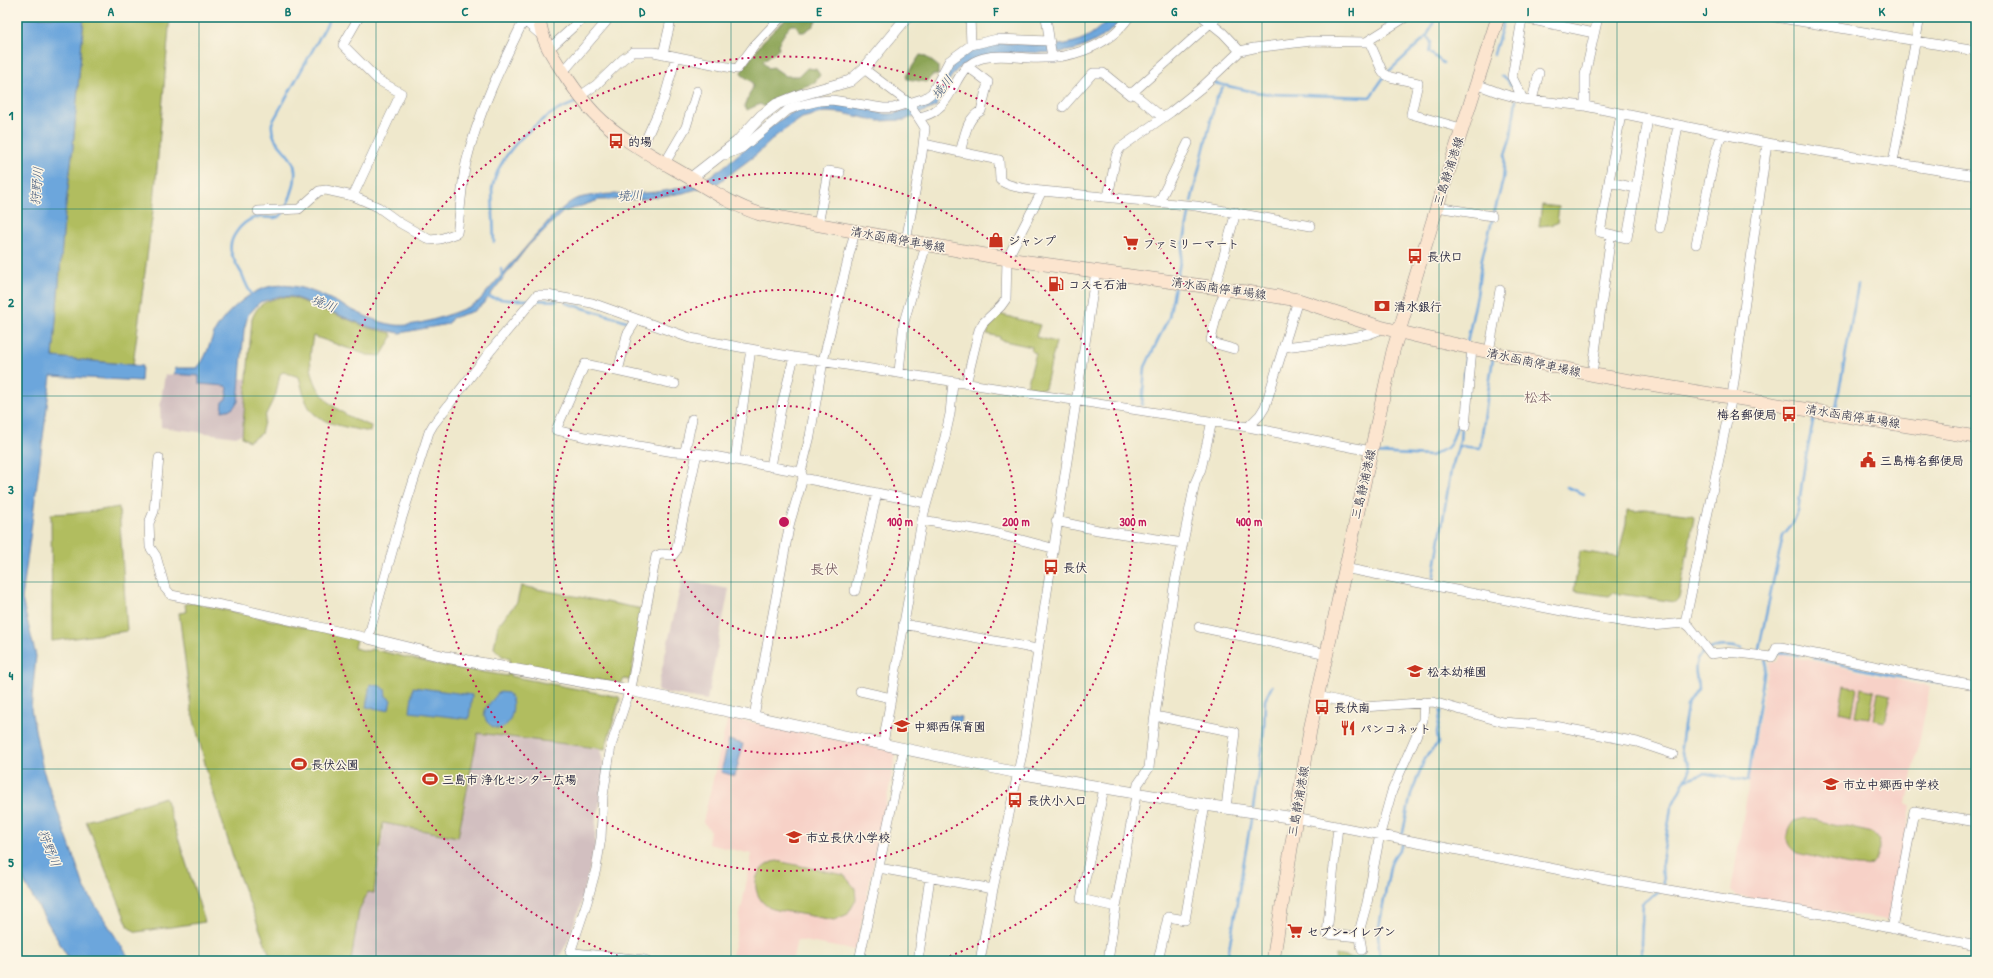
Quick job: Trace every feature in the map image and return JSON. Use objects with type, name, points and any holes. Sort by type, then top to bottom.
[{"type":"main road","name":"清水函南停車場線","points":[[539,17],[541,35],[548,50],[580,96],[605,124],[631,143],[642,148],[710,191],[745,209],[778,218],[1008,259],[1298,300],[1380,327],[1592,374],[1976,437]]},
{"type":"main road","name":"三島静浦港線","points":[[1273,961],[1295,818],[1318,696],[1344,568],[1399,331],[1461,128],[1498,17]]},
{"type":"street","points":[[353,196],[401,93],[378,80],[343,45],[359,17]]},
{"type":"street","points":[[548,50],[584,17]]},
{"type":"street","points":[[663,54],[670,24],[669,17]]},
{"type":"street","points":[[580,96],[596,85],[630,53],[646,51],[737,69],[754,46],[781,17]]},
{"type":"street","points":[[692,179],[737,142],[760,116],[777,104],[850,81],[864,69],[907,17]]},
{"type":"street","points":[[970,17],[971,45]]},
{"type":"street","points":[[1046,17],[1052,58]]},
{"type":"street","points":[[919,117],[930,114],[940,106],[948,97],[957,78],[967,66],[975,61],[992,57],[1052,58],[1064,56],[1088,49],[1115,32],[1129,17]]},
{"type":"street","points":[[1108,197],[1116,156],[1120,148],[1201,88],[1240,51],[1311,41],[1357,43],[1369,41],[1406,17]]},
{"type":"street","points":[[1585,106],[1585,75],[1598,17]]},
{"type":"street","points":[[1775,17],[1976,51]]},
{"type":"street","points":[[1893,162],[1920,17]]},
{"type":"street","points":[[258,211],[293,211],[306,205],[319,191],[326,190],[353,196],[378,207],[400,223],[430,240],[440,239],[456,233],[466,164],[475,131],[495,77],[522,18],[541,35]]},
{"type":"street","points":[[1527,99],[1512,77],[1519,18],[1594,33]]},
{"type":"street","points":[[1062,108],[1093,73],[1103,73],[1130,96],[1132,92],[1210,19],[1240,51]]},
{"type":"street","points":[[563,72],[606,22]]},
{"type":"street","points":[[719,157],[742,148],[788,110],[798,106],[832,100],[883,108],[893,108],[925,98],[932,93],[949,61],[971,45],[997,39],[1049,41]]},
{"type":"street","points":[[1369,41],[1379,68],[1386,75],[1418,83],[1411,114],[1461,128]]},
{"type":"street","points":[[642,148],[664,99],[676,57]]},
{"type":"street","points":[[960,152],[972,116],[981,111],[988,82],[967,66]]},
{"type":"street","points":[[864,69],[909,103],[925,128],[924,144],[906,241]]},
{"type":"street","points":[[1527,99],[1540,73]]},
{"type":"street","points":[[1476,84],[1500,93],[1527,99],[1585,106],[1648,120],[1846,157],[1893,162],[1976,176]]},
{"type":"street","points":[[666,163],[686,127],[697,91]]},
{"type":"street","points":[[1132,92],[1162,117]]},
{"type":"street","points":[[1621,114],[1600,232],[1627,238],[1648,120]]},
{"type":"street","points":[[1660,228],[1678,125]]},
{"type":"street","points":[[1696,244],[1715,155],[1722,134]]},
{"type":"street","points":[[1159,202],[1188,143]]},
{"type":"street","points":[[1685,623],[1732,396],[1767,143]]},
{"type":"street","points":[[924,144],[999,160],[999,175],[1003,182],[1042,191],[1159,202],[1236,212],[1311,226]]},
{"type":"street","points":[[818,224],[828,171],[840,173]]},
{"type":"street","points":[[1609,182],[1636,188]]},
{"type":"street","points":[[967,381],[979,330],[983,323],[1001,306],[1006,299],[1008,259],[1042,191]]},
{"type":"street","points":[[1437,207],[1492,216]]},
{"type":"street","points":[[1234,349],[1216,344],[1211,340],[1236,212]]},
{"type":"street","points":[[754,716],[790,522],[810,436],[823,361],[855,232]]},
{"type":"street","points":[[1592,374],[1610,242]]},
{"type":"street","points":[[899,368],[904,322],[926,245]]},
{"type":"street","points":[[980,961],[993,889],[1018,773],[1096,271]]},
{"type":"street","points":[[1488,352],[1500,290]]},
{"type":"street","points":[[368,638],[399,528],[433,425],[492,349],[537,295],[547,295],[592,303],[690,338],[794,357],[899,368],[953,382],[967,381],[1248,426],[1371,451]]},
{"type":"street","points":[[1248,426],[1260,415],[1264,407],[1298,300]]},
{"type":"street","points":[[618,371],[627,335],[637,319]]},
{"type":"street","points":[[1284,347],[1369,334],[1377,331],[1380,327]]},
{"type":"street","points":[[1465,427],[1472,348]]},
{"type":"street","points":[[735,460],[751,349]]},
{"type":"street","points":[[771,467],[782,408],[794,357]]},
{"type":"street","points":[[675,384],[585,364],[556,430],[646,448],[674,452],[685,451],[771,467],[877,493],[926,503]]},
{"type":"street","points":[[883,744],[922,520],[945,437],[950,414],[953,382]]},
{"type":"street","points":[[685,451],[692,419]]},
{"type":"street","points":[[1108,961],[1138,784],[1149,768],[1155,716],[1183,543],[1195,483],[1201,470],[1212,421]]},
{"type":"street","points":[[645,961],[574,954],[570,952],[587,902],[600,848],[602,803],[611,746],[632,683],[656,556],[661,554],[673,555],[676,551],[697,453]]},
{"type":"street","points":[[159,458],[154,511],[149,523],[150,546],[156,556],[165,588],[171,595],[241,609],[446,657],[629,690],[1018,773],[1205,805],[1295,818],[1528,864],[1726,900],[1822,914],[1976,946]]},
{"type":"street","points":[[855,591],[877,493]]},
{"type":"street","points":[[922,520],[992,532],[1052,548]]},
{"type":"street","points":[[1056,521],[1098,530],[1183,543]]},
{"type":"street","points":[[1344,568],[1582,615],[1651,626],[1685,623],[1690,627],[1707,649],[1772,657],[1781,647],[1792,648],[1913,674],[1976,684]]},
{"type":"street","points":[[903,624],[1037,649]]},
{"type":"street","points":[[1199,627],[1327,654]]},
{"type":"street","points":[[860,691],[891,698]]},
{"type":"street","points":[[1318,696],[1364,707],[1433,702],[1503,722],[1555,726],[1637,742],[1673,754]]},
{"type":"street","points":[[1362,950],[1359,937],[1380,834],[1392,791],[1423,720],[1424,702]]},
{"type":"street","points":[[1155,716],[1235,732],[1226,808]]},
{"type":"street","points":[[859,961],[880,868],[904,748]]},
{"type":"street","points":[[1104,788],[1081,899],[1116,907]]},
{"type":"street","points":[[1158,961],[1168,918],[1185,920],[1205,805]]},
{"type":"street","points":[[1892,929],[1914,811],[1976,822]]},
{"type":"street","points":[[1338,826],[1327,934],[1359,937]]},
{"type":"street","points":[[880,868],[993,889]]},
{"type":"street","points":[[918,961],[930,877]]},
{"type":"shaded area","points":[[174,374],[247,379],[243,433],[236,437],[161,427],[160,406],[165,375]]},
{"type":"shaded area","points":[[682,580],[729,589],[707,700],[657,691]]},
{"type":"shaded area","name":"市立中郷西中学校","points":[[1780,655],[1810,660],[1930,687],[1907,803],[1911,806],[1895,898],[1888,920],[1736,896],[1731,891],[1769,661],[1777,662]]},
{"type":"shaded area","name":"市立長伏小学校","points":[[731,718],[894,751],[896,754],[857,944],[854,950],[797,940],[792,961],[731,961],[752,854],[708,844],[710,830],[703,822],[727,721]]},
{"type":"shaded area","points":[[400,722],[600,749],[605,771],[598,814],[596,814],[595,847],[582,901],[567,943],[557,961],[351,961],[359,910],[368,892],[374,893]]},
{"type":"green space","points":[[84,17],[170,17],[154,203],[133,365],[53,357],[64,221],[73,147]]},
{"type":"green space","points":[[788,17],[818,17],[813,26],[804,32],[800,32],[796,25],[791,25],[778,44],[779,49],[763,61],[768,68],[773,67],[786,76],[799,76],[807,68],[816,69],[820,75],[814,83],[784,94],[765,107],[760,104],[747,110],[744,106],[753,87],[752,82],[742,75],[741,72],[763,41]]},
{"type":"green space","points":[[920,55],[925,56],[938,66],[938,75],[933,75],[926,82],[907,79],[906,76]]},
{"type":"green space","points":[[1542,205],[1559,207],[1557,223],[1539,226]]},
{"type":"green space","points":[[281,297],[294,298],[369,328],[391,333],[392,337],[381,356],[367,355],[313,336],[311,368],[315,382],[321,393],[330,403],[342,412],[355,420],[371,426],[370,432],[337,425],[321,419],[310,409],[306,402],[299,377],[283,372],[280,374],[276,394],[266,414],[261,434],[249,441],[242,437],[252,319],[260,306]]},
{"type":"green space","points":[[999,314],[1040,325],[1036,337],[1056,342],[1045,388],[1040,389],[1027,386],[1036,353],[1031,351],[1032,347],[1000,340],[1000,337],[987,334],[991,321]]},
{"type":"green space","points":[[119,507],[127,631],[52,641],[51,514],[88,512]]},
{"type":"green space","points":[[1646,509],[1692,515],[1694,518],[1679,598],[1675,602],[1613,593],[1609,596],[1574,591],[1580,551],[1618,557],[1626,523],[1627,510],[1636,511]]},
{"type":"green space","name":"長伏公園","points":[[521,586],[643,609],[630,680],[624,679],[621,684],[512,664],[510,676],[619,697],[620,699],[605,749],[478,733],[458,837],[383,823],[374,893],[368,892],[359,910],[351,961],[272,961],[239,876],[209,779],[191,708],[179,613],[186,612],[185,604],[193,603],[356,639],[354,648],[367,651],[372,649],[439,665],[508,676],[510,658],[502,656],[494,648],[498,625],[517,602]]},
{"type":"green space","points":[[1844,685],[1857,688],[1852,715],[1839,712]]},
{"type":"green space","points":[[1861,688],[1874,691],[1869,718],[1856,716]]},
{"type":"green space","points":[[1878,692],[1891,695],[1885,722],[1873,720]]},
{"type":"green space","points":[[165,797],[205,922],[137,932],[129,928],[86,821]]},
{"type":"green space","points":[[1806,818],[1873,833],[1880,844],[1877,857],[1870,864],[1859,866],[1842,864],[1798,853],[1790,847],[1787,834],[1794,821]]},
{"type":"green space","points":[[777,861],[844,875],[855,888],[856,900],[848,914],[834,920],[772,909],[765,904],[759,898],[756,890],[757,875],[768,864]]},
{"type":"green space","points":[[1336,955],[1367,961],[1335,961]]},
{"type":"water","name":"狩野川","points":[[17,17],[84,17],[73,147],[64,221],[53,357],[142,366],[141,381],[51,376],[22,599],[36,656],[31,709],[43,770],[85,889],[131,961],[70,961],[25,884],[17,864]]},
{"type":"water","points":[[1112,17],[1125,17],[1102,37],[1074,50],[1057,52],[1003,53],[972,61],[963,65],[955,72],[947,84],[940,96],[937,106],[905,120],[879,121],[842,113],[825,112],[802,118],[777,135],[757,154],[718,183],[683,193],[642,199],[599,200],[563,212],[528,246],[484,303],[474,311],[452,318],[448,324],[400,333],[369,327],[294,297],[280,296],[260,302],[248,315],[244,330],[238,402],[232,409],[222,411],[223,401],[226,399],[228,388],[226,386],[199,384],[199,376],[174,374],[175,368],[197,368],[205,356],[214,333],[224,318],[237,304],[247,297],[266,288],[284,285],[303,288],[322,295],[377,321],[395,325],[426,322],[462,310],[479,301],[551,218],[576,199],[588,196],[660,192],[692,184],[712,175],[771,127],[796,111],[807,107],[820,105],[848,105],[885,114],[898,112],[931,99],[937,91],[947,70],[953,62],[966,52],[980,46],[993,44],[1007,43],[1050,45],[1077,41],[1090,35]]},
{"type":"water","points":[[1288,17],[1326,17],[1305,21]]},
{"type":"water","points":[[370,684],[380,686],[385,689],[386,696],[391,700],[389,709],[385,710],[366,707]]},
{"type":"water","points":[[413,687],[472,695],[469,719],[410,712]]},
{"type":"water","points":[[499,692],[508,693],[513,705],[510,720],[501,728],[494,727],[487,722],[484,716],[485,709]]},
{"type":"water","points":[[950,715],[961,717],[960,723],[949,721]]},
{"type":"water","points":[[729,740],[743,744],[735,776],[721,772]]},
{"type":"waterway","points":[[286,207],[293,190],[295,172],[292,161],[278,144],[273,135],[272,123],[331,17]]},
{"type":"waterway","points":[[1387,73],[1427,36],[1436,17]]},
{"type":"waterway","points":[[1494,54],[1505,17]]},
{"type":"waterway","points":[[1427,36],[1431,42],[1429,52],[1443,63]]},
{"type":"waterway","points":[[1501,76],[1507,79],[1511,85]]},
{"type":"waterway","points":[[1214,83],[1271,94],[1370,97],[1384,77]]},
{"type":"waterway","points":[[1191,202],[1216,99],[1224,85]]},
{"type":"waterway","points":[[1467,343],[1477,295],[1482,258],[1503,180],[1505,155],[1511,136],[1516,100]]},
{"type":"waterway","points":[[494,242],[492,189],[499,167],[513,147],[539,122],[555,111],[579,101]]},
{"type":"waterway","points":[[1177,278],[1190,209]]},
{"type":"waterway","points":[[253,296],[248,289],[232,255],[232,241],[237,231],[249,220],[258,217],[273,218],[280,216],[283,213]]},
{"type":"waterway","name":"境川","points":[[501,269],[502,276]]},
{"type":"waterway","points":[[1834,408],[1836,408],[1858,285]]},
{"type":"waterway","points":[[1142,405],[1145,367],[1169,317],[1175,286]]},
{"type":"waterway","points":[[487,297],[508,300],[529,300]]},
{"type":"waterway","points":[[536,300],[557,301]]},
{"type":"waterway","points":[[566,303],[630,322]]},
{"type":"waterway","points":[[1433,581],[1451,470],[1460,441],[1466,350]]},
{"type":"waterway","points":[[1458,446],[1480,448],[1493,358]]},
{"type":"waterway","points":[[1758,653],[1783,535],[1793,523],[1798,511],[1805,462],[1814,417]]},
{"type":"waterway","points":[[1375,453],[1431,456],[1447,448],[1451,443],[1457,426],[1460,424]]},
{"type":"waterway","points":[[1567,487],[1584,494]]},
{"type":"waterway","points":[[1662,887],[1662,862],[1671,808],[1690,770],[1682,753],[1681,746],[1687,706],[1698,689],[1695,670],[1696,664],[1703,653],[1708,650],[1722,647],[1736,647],[1742,649]]},
{"type":"waterway","points":[[1764,652],[1799,655]]},
{"type":"waterway","points":[[1814,658],[1893,676],[1950,685]]},
{"type":"waterway","points":[[1687,779],[1704,773],[1748,781],[1766,660]]},
{"type":"waterway","points":[[1253,809],[1264,730],[1265,700],[1272,686]]},
{"type":"waterway","points":[[1402,837],[1411,794],[1425,758],[1438,743],[1437,732],[1441,711]]},
{"type":"waterway","points":[[1227,961],[1252,814]]},
{"type":"waterway","points":[[1380,961],[1378,933],[1390,867],[1403,842]]},
{"type":"waterway","points":[[1642,961],[1641,942],[1643,903],[1659,891]]},
{"type":"place","name":"的場","points":[[616,141]]},
{"type":"place","name":"ジャンプ","points":[[996,240]]},
{"type":"place","name":"ファミリーマート","points":[[1131,243]]},
{"type":"place","name":"長伏口","points":[[1415,256]]},
{"type":"place","name":"コスモ石油","points":[[1056,284]]},
{"type":"place","name":"清水銀行","points":[[1382,306]]},
{"type":"place","name":"梅名郵便局","points":[[1789,414]]},
{"type":"place","name":"三島梅名郵便局","points":[[1868,460]]},
{"type":"place","name":"長伏","points":[[1051,567]]},
{"type":"place","name":"松本幼稚園","points":[[1415,671]]},
{"type":"place","name":"長伏南","points":[[1322,707]]},
{"type":"place","name":"中郷西保育園","points":[[902,726]]},
{"type":"place","name":"パンコネット","points":[[1348,728]]},
{"type":"place","name":"長伏公園","points":[[299,764]]},
{"type":"place","name":"三島市 浄化センター広場","points":[[430,779]]},
{"type":"place","name":"市立中郷西中学校","points":[[1831,784]]},
{"type":"place","name":"長伏小入口","points":[[1015,800]]},
{"type":"place","name":"市立長伏小学校","points":[[794,837]]},
{"type":"place","name":"セブン-イレブン","points":[[1295,931]]},
{"type":"district","name":"松本","points":[[1538,396]]},
{"type":"district","name":"長伏","points":[[824,568]]}]
